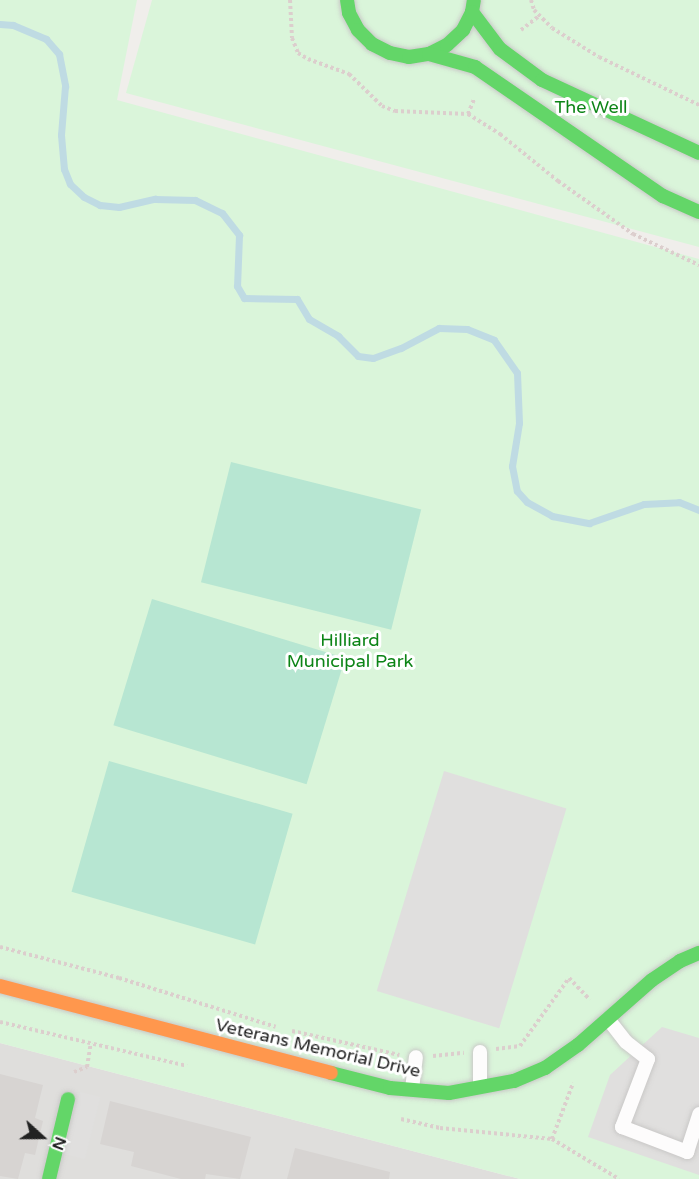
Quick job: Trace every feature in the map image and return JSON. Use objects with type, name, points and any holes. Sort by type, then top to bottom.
[{"type":"street","points":[[347,0],[349,13],[358,30],[372,44],[390,53],[410,57],[429,54],[447,45],[463,30],[473,6]]},
{"type":"street","points":[[473,6],[500,49],[542,80],[699,153]]},
{"type":"street","points":[[429,54],[475,67],[663,196],[699,212]]},
{"type":"street","name":"Veterans Memorial Drive","points":[[0,986],[411,1091],[449,1093],[514,1081],[545,1068],[578,1045],[652,980],[680,961],[699,953]]},
{"type":"street","points":[[49,1179],[68,1099]]},
{"type":"lane","points":[[608,1019],[626,1042],[648,1059],[622,1127],[687,1152],[699,1114]]},
{"type":"lane","points":[[480,1052],[480,1089]]},
{"type":"lane","points":[[411,1091],[416,1057]]},
{"type":"path","points":[[290,0],[292,38],[298,53],[349,74],[382,106],[395,111],[468,114],[500,134],[558,181],[633,234],[699,265]]},
{"type":"path","points":[[531,0],[534,10],[552,28],[599,57],[699,105]]},
{"type":"path","points":[[517,34],[539,16]]},
{"type":"path","points":[[0,947],[119,978],[280,1028]]},
{"type":"path","points":[[291,1031],[416,1057],[520,1046],[569,978],[608,1019]]},
{"type":"path","points":[[552,1139],[574,1080]]},
{"type":"shaded area","points":[[444,771],[566,808],[499,1028],[377,991]]},
{"type":"shaded area","points":[[662,1027],[699,1038],[699,1175],[588,1137],[610,1075]]},
{"type":"shaded area","points":[[0,1043],[520,1179],[0,1179]]},
{"type":"shaded area","points":[[80,1092],[100,1097],[85,1159],[65,1154]]},
{"type":"green space","name":"Hilliard Municipal Park","points":[[0,0],[137,0],[117,100],[699,259],[699,1179],[520,1179],[0,1043]]},
{"type":"green space","name":"The Well","points":[[152,0],[699,0],[699,247],[126,93]]},
{"type":"green space","points":[[231,462],[421,509],[391,630],[201,582]]},
{"type":"green space","points":[[152,599],[345,658],[307,784],[113,725]]},
{"type":"green space","points":[[109,761],[293,814],[255,944],[72,892]]},
{"type":"building","points":[[0,1074],[43,1085],[35,1118],[43,1121],[35,1155],[25,1153],[18,1179],[0,1176]]},
{"type":"building","points":[[110,1101],[251,1137],[240,1179],[206,1174],[205,1179],[181,1179],[131,1166],[134,1152],[100,1144]]},
{"type":"building","points":[[295,1148],[390,1172],[389,1179],[287,1179]]},
{"type":"waterway","points":[[0,24],[13,25],[46,39],[59,54],[65,86],[61,135],[64,169],[70,184],[84,197],[100,205],[119,207],[155,199],[195,200],[222,213],[239,235],[237,286],[244,298],[297,299],[309,319],[338,336],[358,356],[373,358],[401,348],[439,328],[467,329],[494,340],[517,373],[519,423],[512,466],[517,491],[527,502],[552,516],[589,523],[644,504],[679,502],[699,510]]},
{"type":"traffic: fast","points":[[347,0],[349,13],[358,30],[372,44],[390,53],[409,57],[429,54],[447,45],[463,30],[472,12],[474,0]]},
{"type":"traffic: fast","points":[[472,12],[500,49],[542,80],[699,153]]},
{"type":"traffic: fast","points":[[429,54],[475,67],[663,196],[699,212]]},
{"type":"traffic: fast","points":[[331,1073],[390,1088],[449,1093],[514,1081],[545,1068],[578,1045],[652,980],[680,961],[699,953]]},
{"type":"traffic: fast","points":[[49,1179],[68,1099]]},
{"type":"traffic: slow","points":[[0,986],[331,1073]]}]
